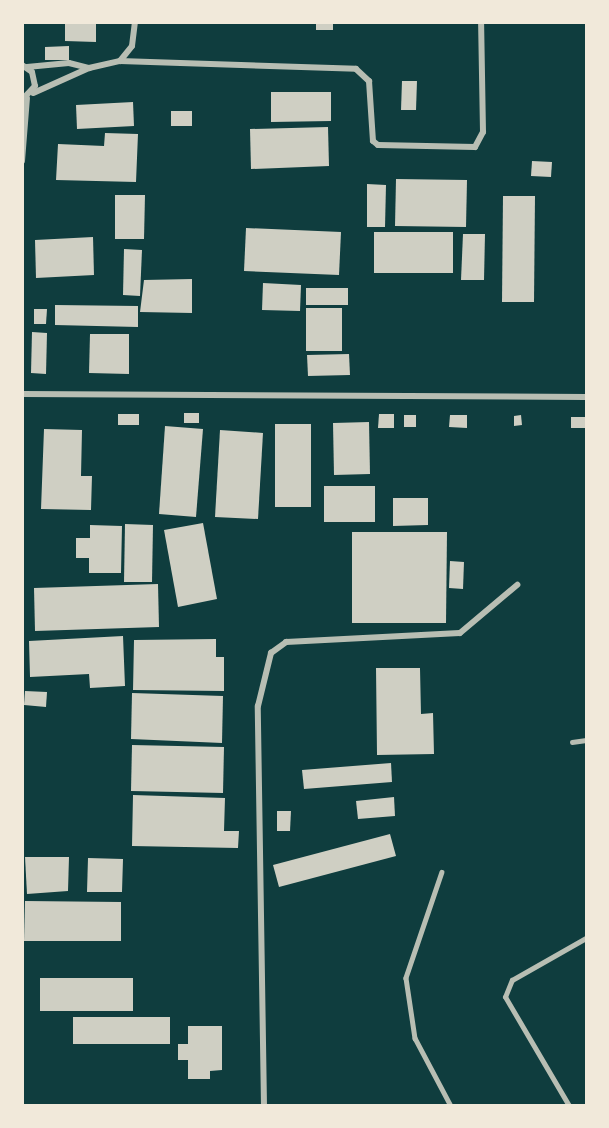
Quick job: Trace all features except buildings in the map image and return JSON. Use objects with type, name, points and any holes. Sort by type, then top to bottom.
[{"type":"street","points":[[120,61],[132,46],[135,22]]},
{"type":"street","points":[[27,97],[89,68],[120,61],[356,69],[369,81],[373,141],[378,145],[475,147],[483,132],[481,22]]},
{"type":"street","points":[[25,66],[69,63],[89,68]]},
{"type":"street","points":[[22,161],[27,97],[35,78],[25,66]]},
{"type":"street","points":[[22,394],[586,397]]},
{"type":"street","points":[[264,1106],[258,706],[271,653],[286,642],[460,633],[516,585]]},
{"type":"lane","points":[[572,742],[586,740]]},
{"type":"lane","points":[[442,872],[406,978],[415,1038],[451,1106]]},
{"type":"lane","points":[[569,1106],[505,997],[512,980],[586,938]]}]
